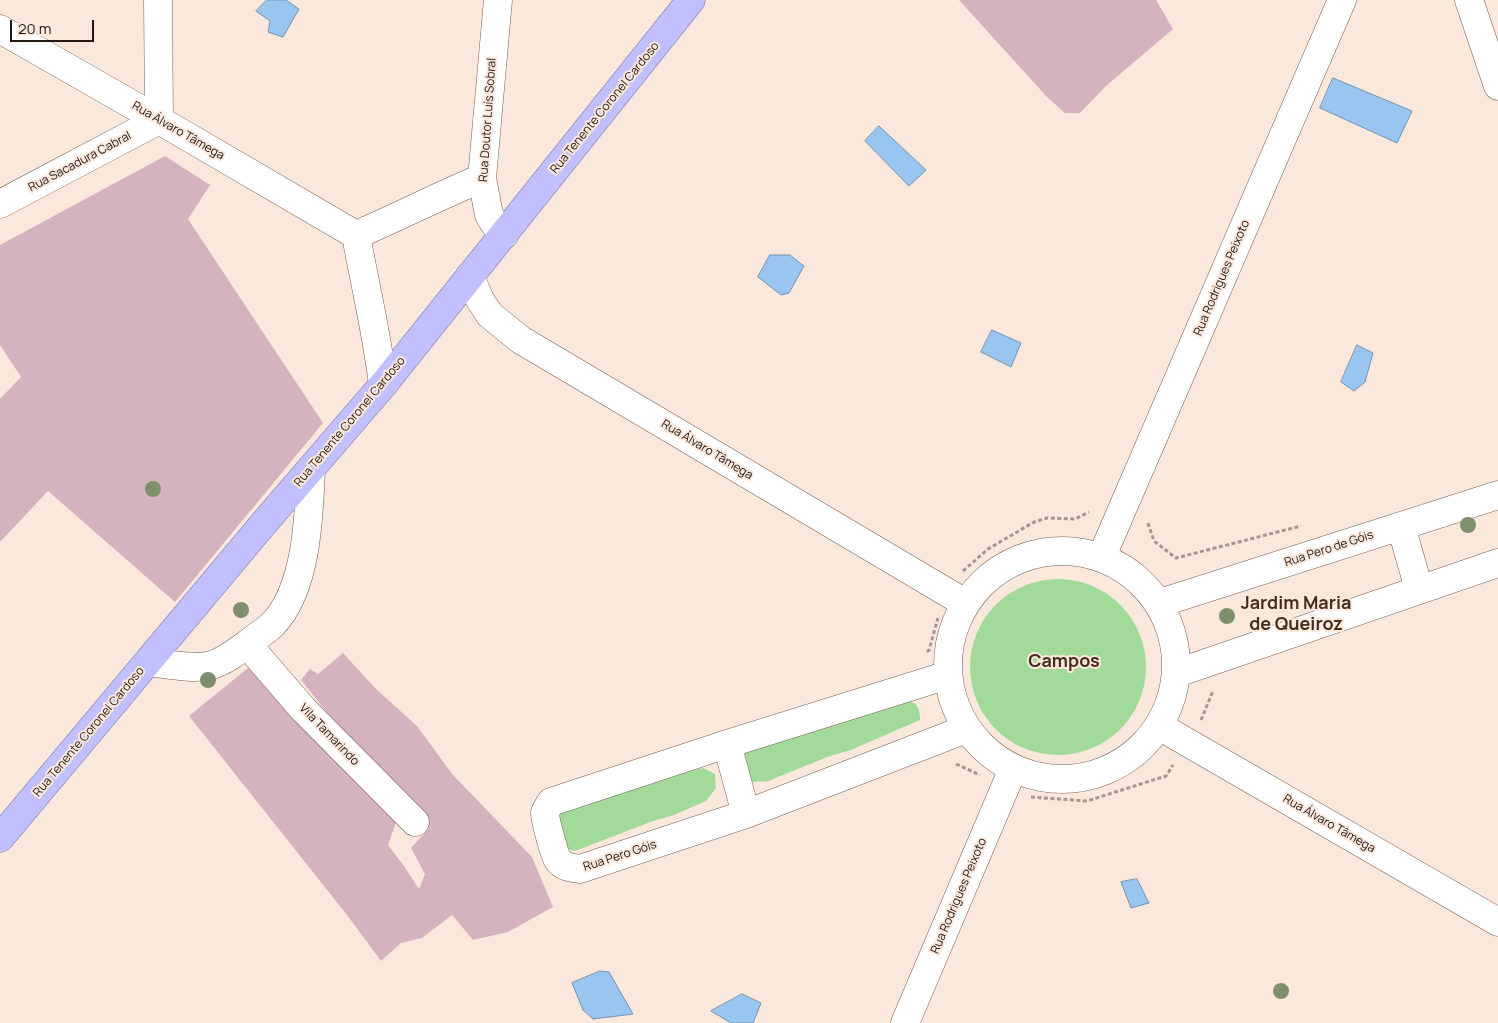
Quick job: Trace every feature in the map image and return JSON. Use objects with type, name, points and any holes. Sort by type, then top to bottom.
[{"type":"main road","name":"Rua Tenente Coronel Cardoso","points":[[0,838],[383,385],[691,0]]},
{"type":"street","points":[[158,0],[159,120]]},
{"type":"street","name":"Rua Doutor Luís Sobral","points":[[498,0],[482,178],[489,215],[504,235]]},
{"type":"street","name":"Rua Rodrigues Peixoto","points":[[1102,556],[1342,0]]},
{"type":"street","points":[[1470,0],[1498,86]]},
{"type":"street","name":"Rua Álvaro Tâmega","points":[[0,29],[356,235]]},
{"type":"street","name":"Rua Sacadura Cabral","points":[[0,204],[159,120]]},
{"type":"street","points":[[383,385],[378,344],[366,294],[356,235],[404,215],[444,194],[482,178]]},
{"type":"street","name":"Rua Álvaro Tâmega","points":[[470,276],[480,300],[490,315],[521,340],[957,598]]},
{"type":"street","points":[[148,662],[193,666],[211,665],[230,656],[272,625],[288,602],[302,562],[310,508],[311,469]]},
{"type":"street","name":"Rua Pero de Góis","points":[[1160,603],[1498,495]]},
{"type":"street","points":[[1401,526],[1419,589]]},
{"type":"street","points":[[1064,550],[1102,556],[1135,575],[1160,603],[1171,626],[1176,649],[1177,674],[1159,726],[1131,757],[1094,776],[1053,780],[1009,778],[987,752],[954,734],[948,675],[957,598],[991,574],[1026,556],[1064,550]]},
{"type":"street","points":[[1177,674],[1209,675],[1419,589],[1498,563]]},
{"type":"street","name":"Vila Tamarindo","points":[[246,644],[303,710],[415,822]]},
{"type":"street","name":"Rua Pero Góis","points":[[948,675],[727,744],[551,802],[546,810],[545,818],[558,860],[570,868],[580,869],[746,814],[954,734]]},
{"type":"street","name":"Rua Álvaro Tâmega","points":[[1159,726],[1498,922]]},
{"type":"street","points":[[727,744],[746,814]]},
{"type":"street","name":"Rua Rodrigues Peixoto","points":[[905,1023],[1009,778]]},
{"type":"path","points":[[920,683],[913,664],[929,650],[936,621],[957,598],[958,576],[988,549],[1034,522],[1047,518],[1076,519],[1109,501],[1144,511],[1154,541],[1176,558],[1302,526]]},
{"type":"path","points":[[954,734],[951,761],[1009,778],[1026,797],[1087,801],[1166,776],[1204,715],[1209,675]]},
{"type":"green space","points":[[1049,579],[1067,579],[1100,589],[1126,611],[1136,625],[1142,641],[1146,667],[1142,693],[1136,709],[1114,735],[1100,745],[1084,751],[1067,755],[1049,755],[1016,745],[990,723],[980,709],[974,693],[970,676],[970,658],[980,625],[1002,599],[1016,589],[1032,583]]},
{"type":"green space","points":[[907,700],[913,702],[917,707],[920,720],[851,750],[830,756],[768,781],[751,782],[742,753]]},
{"type":"green space","points":[[703,768],[715,774],[716,788],[706,801],[674,815],[653,821],[575,851],[562,848],[555,819],[562,808],[686,771]]},
{"type":"water","points":[[267,0],[286,0],[299,9],[283,37],[268,32],[270,21],[256,11]]},
{"type":"water","points":[[1333,78],[1412,111],[1397,143],[1320,108]]},
{"type":"water","points":[[879,126],[926,170],[909,186],[865,141]]},
{"type":"water","points":[[770,255],[790,255],[804,266],[789,293],[781,295],[758,277]]},
{"type":"water","points":[[992,330],[1021,343],[1011,367],[981,352]]},
{"type":"water","points":[[1357,345],[1373,353],[1365,382],[1354,391],[1341,382]]},
{"type":"water","points":[[1137,879],[1149,903],[1131,908],[1121,882]]},
{"type":"water","points":[[600,971],[609,972],[633,1014],[593,1019],[583,1010],[572,983]]},
{"type":"water","points":[[742,994],[761,1003],[753,1023],[731,1023],[711,1011]]},
{"type":"building","points":[[959,0],[1156,0],[1173,29],[1106,86],[1080,113],[1065,113],[1047,97]]},
{"type":"building","points":[[165,156],[210,185],[188,219],[323,423],[175,602],[48,491],[0,542],[0,399],[21,377],[0,345],[0,245]]},
{"type":"building","points":[[343,653],[376,689],[417,726],[453,775],[532,857],[553,907],[508,932],[473,940],[452,915],[422,938],[401,943],[381,961],[347,915],[189,716],[248,668],[291,707],[398,817],[388,845],[419,889],[425,874],[411,848],[429,828],[366,761],[301,680],[310,669],[318,674]]},
{"type":"district","name":"Jardim Maria de Queiroz","points":[[1296,614]]},
{"type":"district","name":"Campos","points":[[1064,662]]}]
